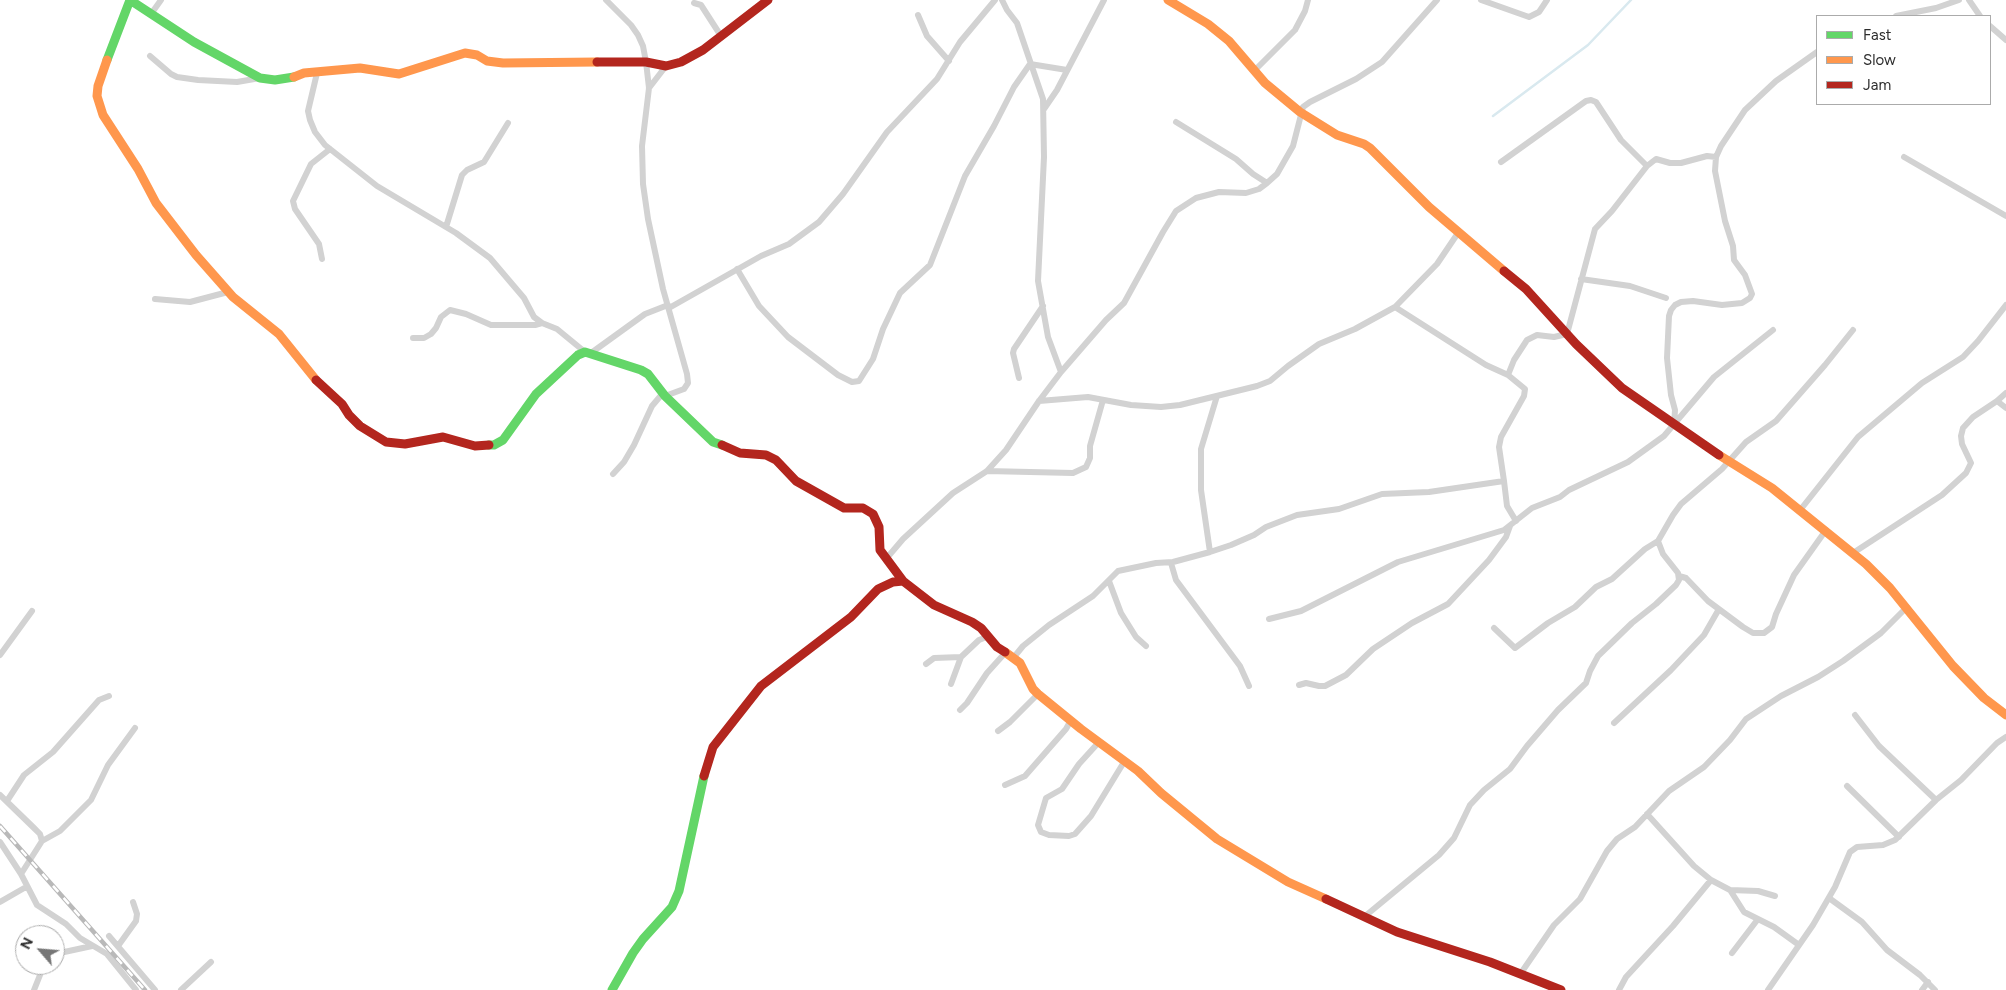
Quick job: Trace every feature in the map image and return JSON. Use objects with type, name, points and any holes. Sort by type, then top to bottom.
[{"type":"street","points":[[260,78],[194,42],[130,0],[110,49],[98,86],[97,96],[111,128],[138,170],[156,203],[174,229],[228,292],[279,334],[304,367],[324,389],[342,404],[349,415],[360,426],[386,442],[394,444],[443,437],[475,446],[494,445],[503,440],[536,394],[578,355],[588,352],[645,314],[668,307],[737,269],[788,244],[820,222],[843,194],[887,132],[937,79],[960,42],[994,0]]},
{"type":"street","points":[[151,14],[161,0]]},
{"type":"street","points":[[606,0],[631,25],[643,46],[649,88],[642,146],[643,184],[648,219],[688,383],[684,389],[664,395],[652,406],[634,445],[624,462],[613,474]]},
{"type":"street","points":[[150,56],[177,77],[237,82],[260,78],[288,79],[304,73],[317,74],[335,69],[360,68],[399,74],[465,54],[476,55],[487,61],[503,63],[646,62],[666,66],[681,62],[703,50],[768,0]]},
{"type":"street","points":[[1002,0],[1016,23],[1041,90],[1044,109],[1044,157],[1038,281],[1048,338],[1061,372]]},
{"type":"street","points":[[1044,109],[1104,0]]},
{"type":"street","points":[[1168,0],[1208,24],[1229,41],[1265,83],[1300,112],[1337,135],[1364,144],[1370,148],[1404,184],[1458,233],[1526,289],[1567,334],[1622,388],[1674,425],[1772,488],[1801,509],[1853,553],[1907,607],[1953,666],[1984,698],[2006,715]]},
{"type":"street","points":[[1255,70],[1294,30],[1305,11],[1308,0]]},
{"type":"street","points":[[886,560],[903,539],[953,493],[987,471],[1017,436],[1039,401],[1061,372],[1106,320],[1124,303],[1172,216],[1183,205],[1196,198],[1219,192],[1246,193],[1259,190],[1277,174],[1293,146],[1298,132],[1300,112],[1310,102],[1356,79],[1382,62],[1437,0]]},
{"type":"street","points":[[1481,0],[1529,17],[1539,12],[1546,0]]},
{"type":"street","points":[[1901,15],[1936,8],[1958,0]]},
{"type":"street","points":[[1970,0],[1979,15]]},
{"type":"street","points":[[694,3],[701,5],[721,36]]},
{"type":"street","points":[[918,15],[927,36],[949,61]]},
{"type":"street","points":[[1991,27],[2006,40]]},
{"type":"street","points":[[1674,425],[1675,410],[1667,358],[1671,310],[1680,302],[1722,305],[1742,303],[1750,298],[1752,294],[1745,275],[1734,260],[1733,246],[1725,221],[1715,171],[1716,157],[1720,146],[1745,110],[1776,81],[1816,53]]},
{"type":"street","points":[[737,269],[760,306],[788,337],[838,375],[852,382],[859,381],[873,359],[883,329],[900,293],[930,265],[965,176],[994,126],[1014,86],[1030,64]]},
{"type":"street","points":[[1030,64],[1067,70]]},
{"type":"street","points":[[649,88],[666,66]]},
{"type":"street","points":[[317,74],[308,111],[315,132],[325,145],[377,186],[446,227],[490,258],[524,298],[534,316],[542,323],[557,330],[588,352],[642,370],[648,374],[664,395],[713,442],[740,453],[766,456],[776,460],[796,481],[844,508],[863,508],[873,514],[879,527],[880,550],[903,581],[934,605],[972,622],[989,636],[997,647],[1020,663],[1033,689],[1038,694],[1138,771],[1161,793],[1217,839],[1288,882],[1397,932],[1448,947],[1561,990]]},
{"type":"street","points":[[1501,162],[1586,101],[1591,100],[1596,102],[1621,140],[1647,166]]},
{"type":"street","points":[[1176,122],[1236,159],[1267,183]]},
{"type":"street","points":[[446,227],[462,175],[467,170],[484,162],[508,123]]},
{"type":"street","points":[[322,259],[319,244],[295,209],[293,201],[311,164],[330,149]]},
{"type":"street","points":[[1567,334],[1595,229],[1612,211],[1647,166],[1656,159],[1670,163],[1681,163],[1707,156],[1716,157]]},
{"type":"street","points":[[1904,157],[2006,216]]},
{"type":"street","points":[[1039,401],[1069,397],[1088,397],[1136,406],[1161,407],[1180,405],[1270,381],[1319,344],[1395,307],[1437,264],[1458,233]]},
{"type":"street","points":[[1581,279],[1630,286],[1666,298]]},
{"type":"street","points":[[155,299],[190,302],[228,292]]},
{"type":"street","points":[[1801,509],[1858,437],[1922,383],[1962,357],[1978,341],[2006,305]]},
{"type":"street","points":[[1019,378],[1013,354],[1014,349],[1043,306]]},
{"type":"street","points":[[1395,307],[1486,365],[1508,375],[1525,389],[1524,396],[1501,437],[1498,447],[1508,506],[1516,521]]},
{"type":"street","points":[[413,338],[424,338],[431,334],[441,317],[450,310],[466,314],[491,325],[534,325],[542,323]]},
{"type":"street","points":[[1269,619],[1301,611],[1398,562],[1504,530],[1540,504],[1560,498],[1569,490],[1628,462],[1660,440],[1714,377],[1773,330]]},
{"type":"street","points":[[1494,628],[1514,648],[1574,606],[1596,587],[1612,579],[1645,549],[1658,541],[1681,504],[1713,479],[1746,442],[1776,421],[1853,330]]},
{"type":"street","points":[[1508,375],[1514,360],[1527,340],[1536,335],[1554,337],[1567,334]]},
{"type":"street","points":[[1853,553],[1942,495],[1966,473],[1972,463],[1962,444],[1963,428],[1974,417],[1998,401],[2006,392]]},
{"type":"street","points":[[1210,552],[1201,490],[1201,449],[1217,396]]},
{"type":"street","points":[[987,471],[1073,473],[1086,467],[1103,400]]},
{"type":"street","points":[[1998,401],[2006,408]]},
{"type":"street","points":[[1014,657],[1023,646],[1049,625],[1093,596],[1118,571],[1156,563],[1171,563],[1210,552],[1254,535],[1266,526],[1297,515],[1339,510],[1382,494],[1429,492],[1504,480]]},
{"type":"street","points":[[1299,684],[1306,683],[1325,686],[1346,675],[1373,649],[1412,623],[1448,604],[1489,560],[1506,537],[1510,526]]},
{"type":"street","points":[[1658,541],[1663,554],[1679,576],[1686,578],[1700,594],[1719,609],[1753,633],[1758,634],[1769,631],[1772,627],[1778,608],[1794,575],[1826,530]]},
{"type":"street","points":[[1171,563],[1176,580],[1240,666],[1249,686]]},
{"type":"street","points":[[1364,917],[1439,855],[1454,838],[1470,805],[1484,790],[1510,769],[1558,710],[1586,683],[1598,656],[1632,622],[1667,596],[1676,585],[1679,576]]},
{"type":"street","points":[[612,990],[633,953],[672,907],[679,891],[707,764],[713,747],[761,686],[851,617],[878,589],[893,582],[903,581]]},
{"type":"street","points":[[1109,581],[1121,613],[1136,636],[1146,646]]},
{"type":"street","points":[[1520,973],[1554,925],[1580,899],[1607,851],[1617,839],[1635,827],[1669,791],[1704,767],[1730,740],[1746,719],[1843,661],[1881,633],[1907,607]]},
{"type":"street","points":[[1614,723],[1671,670],[1704,635],[1719,609]]},
{"type":"street","points":[[0,655],[32,611]]},
{"type":"street","points":[[951,684],[960,657],[979,640],[989,636]]},
{"type":"street","points":[[960,710],[967,703],[987,673],[1005,653]]},
{"type":"street","points":[[926,664],[934,658],[960,657]]},
{"type":"street","points":[[998,731],[1010,722],[1038,694]]},
{"type":"street","points":[[7,801],[24,775],[53,752],[98,700],[109,696]]},
{"type":"street","points":[[1855,715],[1880,746],[1936,800]]},
{"type":"street","points":[[1005,785],[1025,776],[1066,729],[1071,720]]},
{"type":"street","points":[[22,874],[42,841],[60,831],[90,800],[108,764],[135,728]]},
{"type":"street","points":[[1768,990],[1814,926],[1848,855],[1853,849],[1861,846],[1884,845],[1899,837],[1936,800],[1961,780],[1997,743],[2006,737]]},
{"type":"street","points":[[1099,742],[1079,764],[1062,789],[1046,798],[1038,825],[1041,832],[1049,835],[1069,836],[1075,834],[1091,816],[1124,762]]},
{"type":"street","points":[[1847,786],[1899,837]]},
{"type":"street","points":[[0,795],[40,834],[42,841]]},
{"type":"street","points":[[1647,814],[1694,866],[1711,880],[1730,890],[1758,891],[1775,896]]},
{"type":"street","points":[[0,842],[22,874],[26,886],[37,905],[66,924],[80,938],[106,954],[136,990]]},
{"type":"street","points":[[1619,990],[1626,977],[1673,926],[1711,880]]},
{"type":"street","points":[[0,902],[26,886]]},
{"type":"street","points":[[1730,890],[1744,912],[1774,927],[1799,945]]},
{"type":"street","points":[[1829,898],[1862,922],[1887,950],[1928,982],[1935,990]]},
{"type":"street","points":[[118,946],[136,921],[137,914],[133,902]]},
{"type":"street","points":[[1732,953],[1758,919]]},
{"type":"street","points":[[109,936],[155,990]]},
{"type":"street","points":[[65,952],[92,946]]},
{"type":"street","points":[[181,990],[211,962]]},
{"type":"street","points":[[34,990],[40,975]]},
{"type":"street","points":[[1922,990],[1928,982]]},
{"type":"waterway","points":[[1493,116],[1588,45],[1631,0]]},
{"type":"railway","points":[[0,826],[145,990]]},
{"type":"traffic: fast","points":[[107,60],[130,0],[194,42],[260,78],[275,80],[294,77]]},
{"type":"traffic: fast","points":[[489,445],[494,445],[503,440],[536,394],[578,355],[585,352],[648,374],[665,396],[713,442],[722,445]]},
{"type":"traffic: fast","points":[[612,990],[633,953],[672,907],[679,891],[704,776]]},
{"type":"traffic: slow","points":[[1168,0],[1208,24],[1229,41],[1265,83],[1300,112],[1337,135],[1364,144],[1370,148],[1429,207],[1504,271]]},
{"type":"traffic: slow","points":[[294,77],[304,73],[360,68],[399,74],[465,53],[477,55],[487,61],[503,63],[597,62]]},
{"type":"traffic: slow","points":[[107,60],[98,86],[97,96],[103,115],[138,169],[156,203],[196,255],[233,297],[279,334],[316,380]]},
{"type":"traffic: slow","points":[[1719,455],[1772,488],[1866,564],[1890,588],[1953,666],[1984,698],[2006,715]]},
{"type":"traffic: slow","points":[[1005,652],[1020,663],[1033,689],[1038,694],[1138,771],[1161,793],[1217,839],[1288,882],[1326,899]]},
{"type":"traffic: jam","points":[[597,62],[646,62],[666,66],[681,62],[703,50],[768,0]]},
{"type":"traffic: jam","points":[[1504,271],[1526,289],[1576,344],[1622,388],[1719,455]]},
{"type":"traffic: jam","points":[[316,380],[342,404],[349,415],[360,426],[386,442],[405,444],[443,437],[475,446],[489,445]]},
{"type":"traffic: jam","points":[[722,445],[740,453],[766,455],[776,460],[796,481],[844,508],[863,508],[873,514],[879,527],[880,550],[903,581],[934,605],[981,628],[997,647],[1005,652]]},
{"type":"traffic: jam","points":[[704,776],[713,747],[761,686],[851,617],[878,589],[893,582],[903,581]]},
{"type":"traffic: jam","points":[[1326,899],[1397,932],[1490,962],[1561,990]]}]
